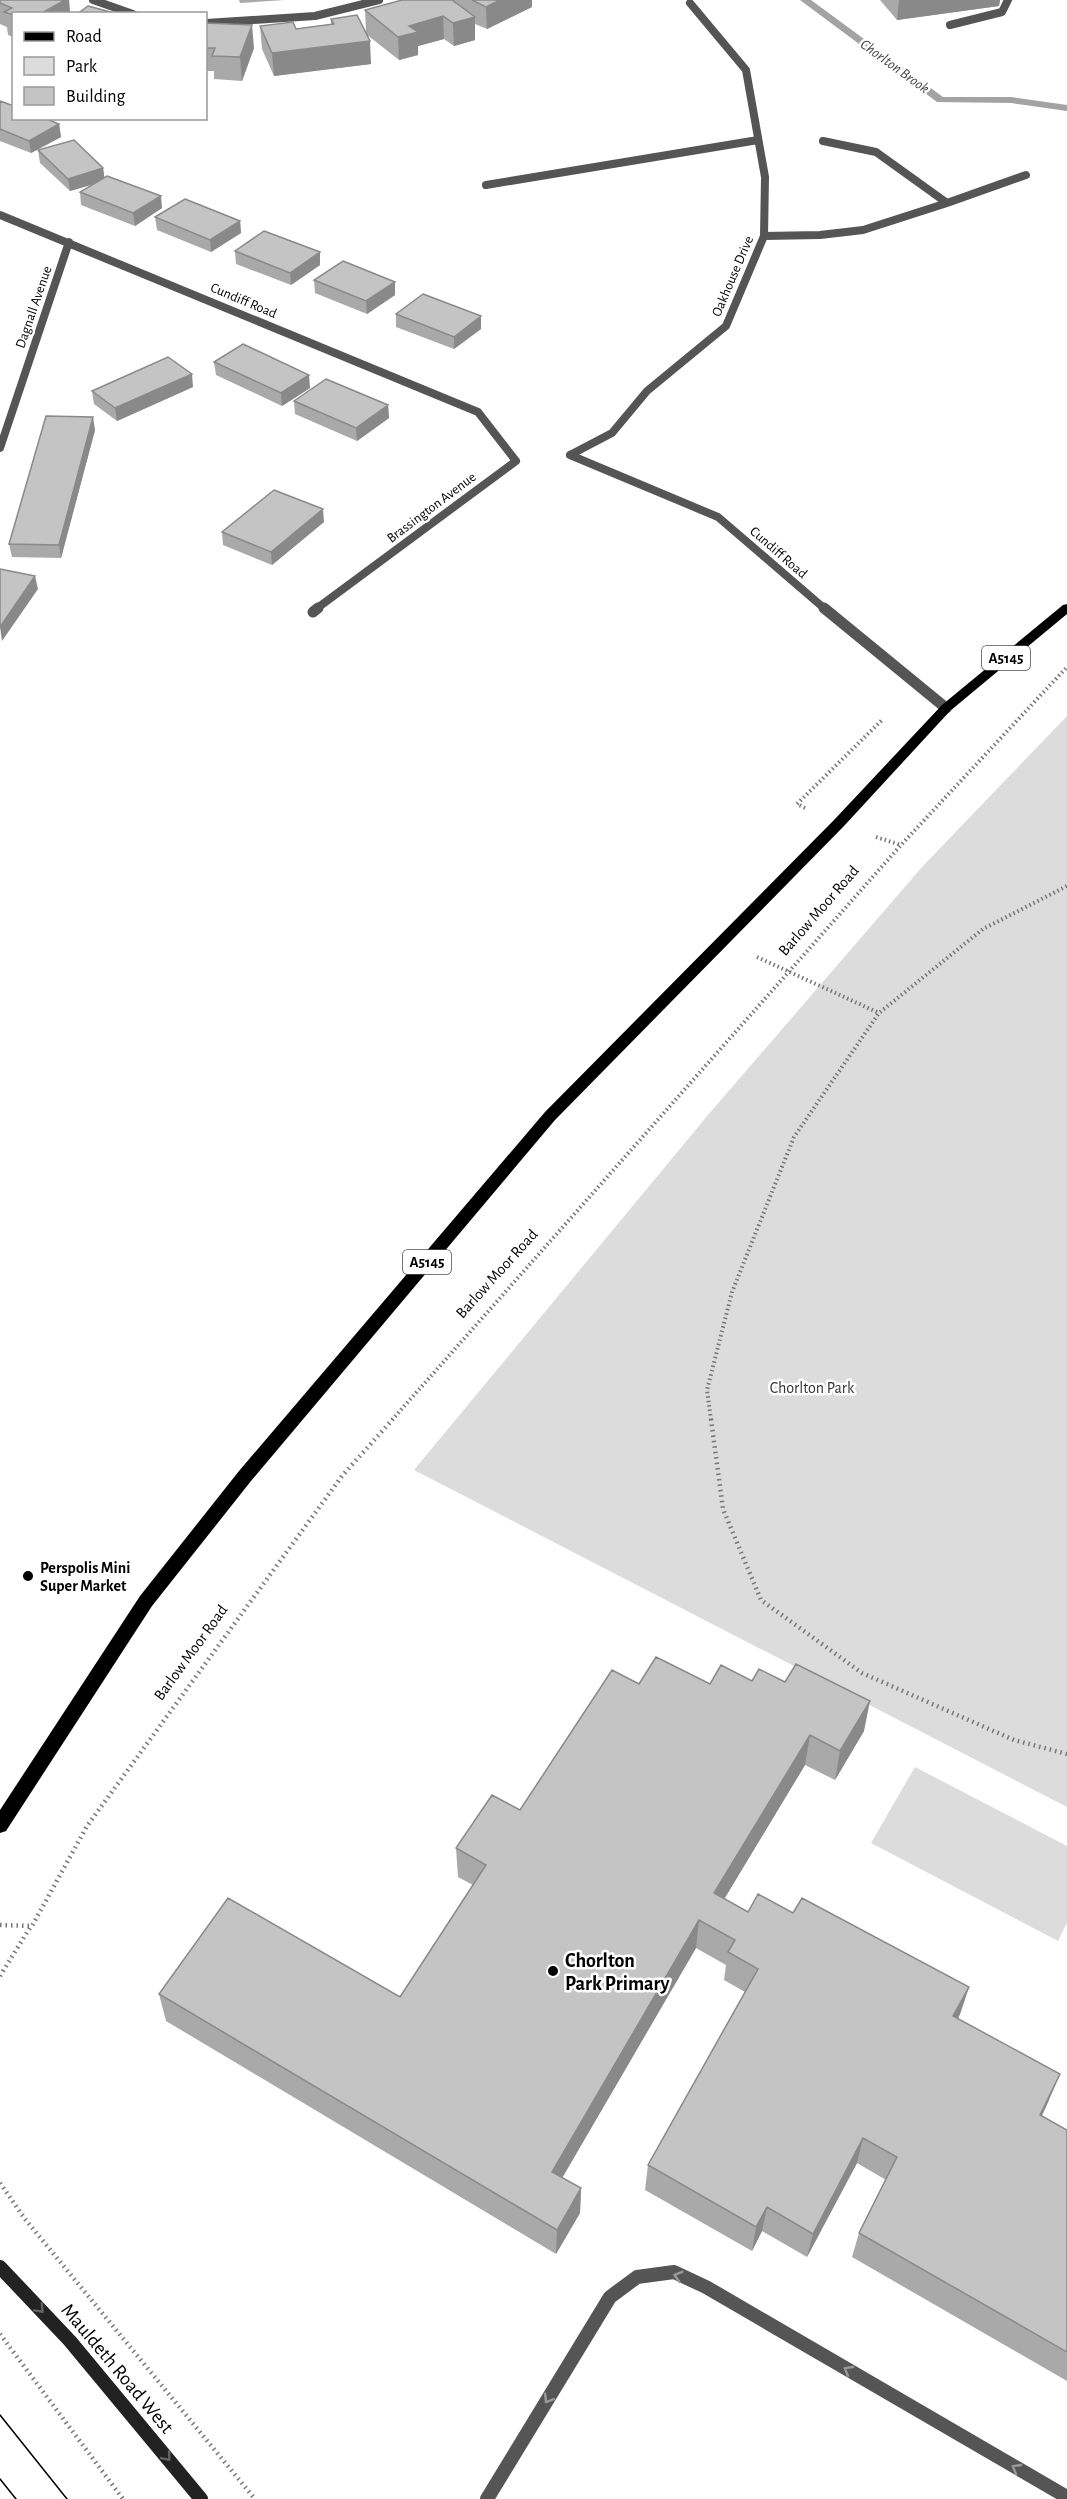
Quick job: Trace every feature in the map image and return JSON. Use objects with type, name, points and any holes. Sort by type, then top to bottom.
[{"type":"main road","name":"A5145","points":[[0,1824],[146,1600],[245,1476],[550,1116],[839,823],[946,708],[1067,608]]},
{"type":"street","points":[[93,0],[127,12]]},
{"type":"street","points":[[207,23],[283,21],[350,10],[379,0]]},
{"type":"street","points":[[950,26],[1002,12],[1008,0]]},
{"type":"street","name":"Oakhouse Drive","points":[[570,455],[612,433],[647,391],[726,326],[764,236],[765,177],[746,70],[690,3]]},
{"type":"street","points":[[486,185],[758,140]]},
{"type":"street","points":[[823,141],[876,152],[947,203]]},
{"type":"street","points":[[764,236],[819,235],[863,230],[1026,175]]},
{"type":"street","name":"Cundiff Road","points":[[0,215],[478,412]]},
{"type":"street","name":"Dagnall Avenue","points":[[0,448],[69,242]]},
{"type":"street","name":"Brassington Avenue","points":[[313,612],[516,461],[478,412]]},
{"type":"street","name":"Cundiff Road","points":[[570,455],[718,517],[833,616],[946,708]]},
{"type":"street","name":"Mauldeth Road West","points":[[0,2267],[70,2341],[201,2499]]},
{"type":"street","points":[[487,2499],[610,2297],[637,2277],[674,2272],[706,2288],[1067,2497]]},
{"type":"path","name":"Barlow Moor Road","points":[[0,1977],[32,1926],[87,1826],[342,1476],[901,845],[1067,667]]},
{"type":"path","points":[[1067,886],[983,929],[879,1013],[794,1137],[732,1292],[706,1390],[723,1509],[761,1600],[862,1673],[1014,1740],[1067,1755]]},
{"type":"path","points":[[722,942],[879,1013]]},
{"type":"path","points":[[0,1925],[32,1926]]},
{"type":"path","points":[[0,2182],[25,2219],[255,2499]]},
{"type":"path","points":[[0,2334],[123,2499]]},
{"type":"green space","name":"Chorlton Park","points":[[1067,716],[1067,1807],[414,1470],[708,1115],[922,867]]},
{"type":"green space","points":[[915,1767],[1067,1846],[1067,1923],[1058,1941],[871,1843]]},
{"type":"building","points":[[0,0],[65,0],[44,12],[12,12],[12,14],[4,12],[12,8],[0,3]]},
{"type":"building","points":[[402,0],[452,0],[475,17],[453,23],[443,16],[409,26],[418,32],[398,37],[365,10]]},
{"type":"building","points":[[472,0],[500,0],[486,7]]},
{"type":"building","points":[[88,6],[110,12],[80,12]]},
{"type":"building","points":[[357,15],[370,41],[272,53],[260,26],[293,22],[296,29],[334,24],[331,19]]},
{"type":"building","points":[[207,23],[252,25],[240,57],[212,56],[215,48],[207,48]]},
{"type":"building","points":[[0,101],[12,105],[12,120],[49,120],[59,124],[29,141],[0,129]]},
{"type":"building","points":[[74,140],[103,168],[68,179],[38,150]]},
{"type":"building","points":[[107,176],[161,196],[133,213],[80,192]]},
{"type":"building","points":[[185,199],[240,221],[210,240],[155,217]]},
{"type":"building","points":[[264,231],[320,252],[290,273],[235,251]]},
{"type":"building","points":[[343,261],[395,282],[366,301],[314,280]]},
{"type":"building","points":[[423,294],[481,316],[454,337],[396,314]]},
{"type":"building","points":[[243,344],[309,375],[281,393],[214,362]]},
{"type":"building","points":[[168,357],[192,374],[115,408],[92,391]]},
{"type":"building","points":[[326,379],[388,405],[356,428],[294,401]]},
{"type":"building","points":[[46,416],[93,417],[59,545],[9,544]]},
{"type":"building","points":[[274,490],[323,509],[271,552],[222,532]]},
{"type":"building","points":[[0,569],[35,576],[0,627]]},
{"type":"building","points":[[656,1657],[710,1684],[721,1665],[752,1681],[759,1669],[785,1682],[796,1664],[870,1701],[840,1751],[810,1735],[714,1893],[748,1912],[758,1894],[793,1913],[802,1898],[969,1987],[953,2016],[1060,2074],[1040,2115],[1067,2130],[1067,2352],[859,2233],[897,2157],[863,2138],[813,2234],[767,2207],[756,2227],[648,2165],[758,1969],[728,1952],[735,1940],[699,1920],[552,2172],[581,2188],[557,2230],[159,1994],[228,1898],[400,1997],[486,1865],[456,1848],[492,1795],[520,1810],[612,1670],[639,1684]]},
{"type":"waterway","name":"Chorlton Brook","points":[[805,0],[941,100],[1011,100],[1067,108]]},
{"type":"tram line","points":[[0,2415],[67,2499]]},
{"type":"tram line","points":[[0,2479],[16,2499]]},
{"type":"place","name":"Perspolis Mini Super Market","points":[[28,1576]]},
{"type":"place","name":"Chorlton Park Primary","points":[[553,1971]]}]
